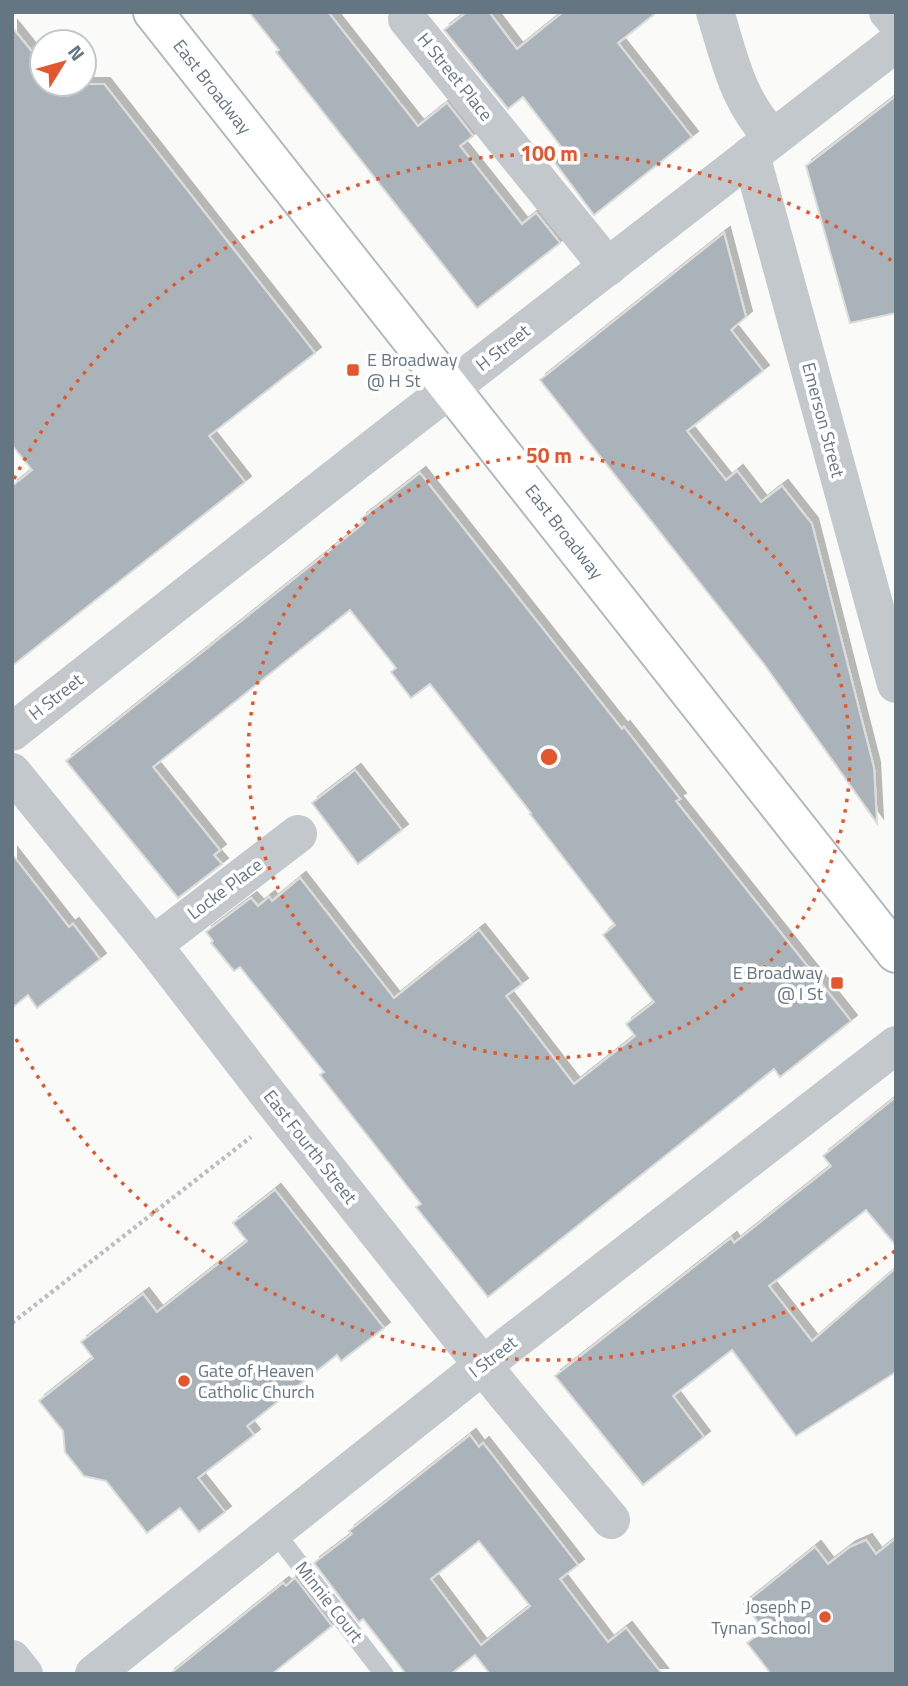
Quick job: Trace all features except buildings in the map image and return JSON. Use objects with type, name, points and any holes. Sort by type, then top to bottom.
[{"type":"main road","name":"East Broadway","points":[[153,12],[892,940]]},
{"type":"street","name":"Emerson Street","points":[[715,12],[746,104],[758,122],[896,684]]},
{"type":"street","points":[[888,12],[896,22]]},
{"type":"street","name":"H Street Place","points":[[407,19],[608,267]]},
{"type":"street","name":"H Street","points":[[12,732],[896,43]]},
{"type":"street","name":"East Fourth Street","points":[[12,772],[153,945],[484,1365],[611,1520]]},
{"type":"street","name":"Locke Place","points":[[153,945],[298,834]]},
{"type":"street","name":"I Street","points":[[94,1674],[484,1365],[896,1045]]},
{"type":"street","points":[[12,1659],[24,1674]]},
{"type":"lane","name":"Minnie Court","points":[[274,1531],[384,1674]]},
{"type":"path","points":[[12,1323],[252,1137]]},
{"type":"place","name":"E Broadway @ H St","points":[[353,370]]},
{"type":"place","name":"E Broadway @ I St","points":[[837,983]]},
{"type":"place","name":"Gate of Heaven Catholic Church","points":[[184,1381]]},
{"type":"place","name":"Joseph P Tynan School","points":[[825,1617]]}]
